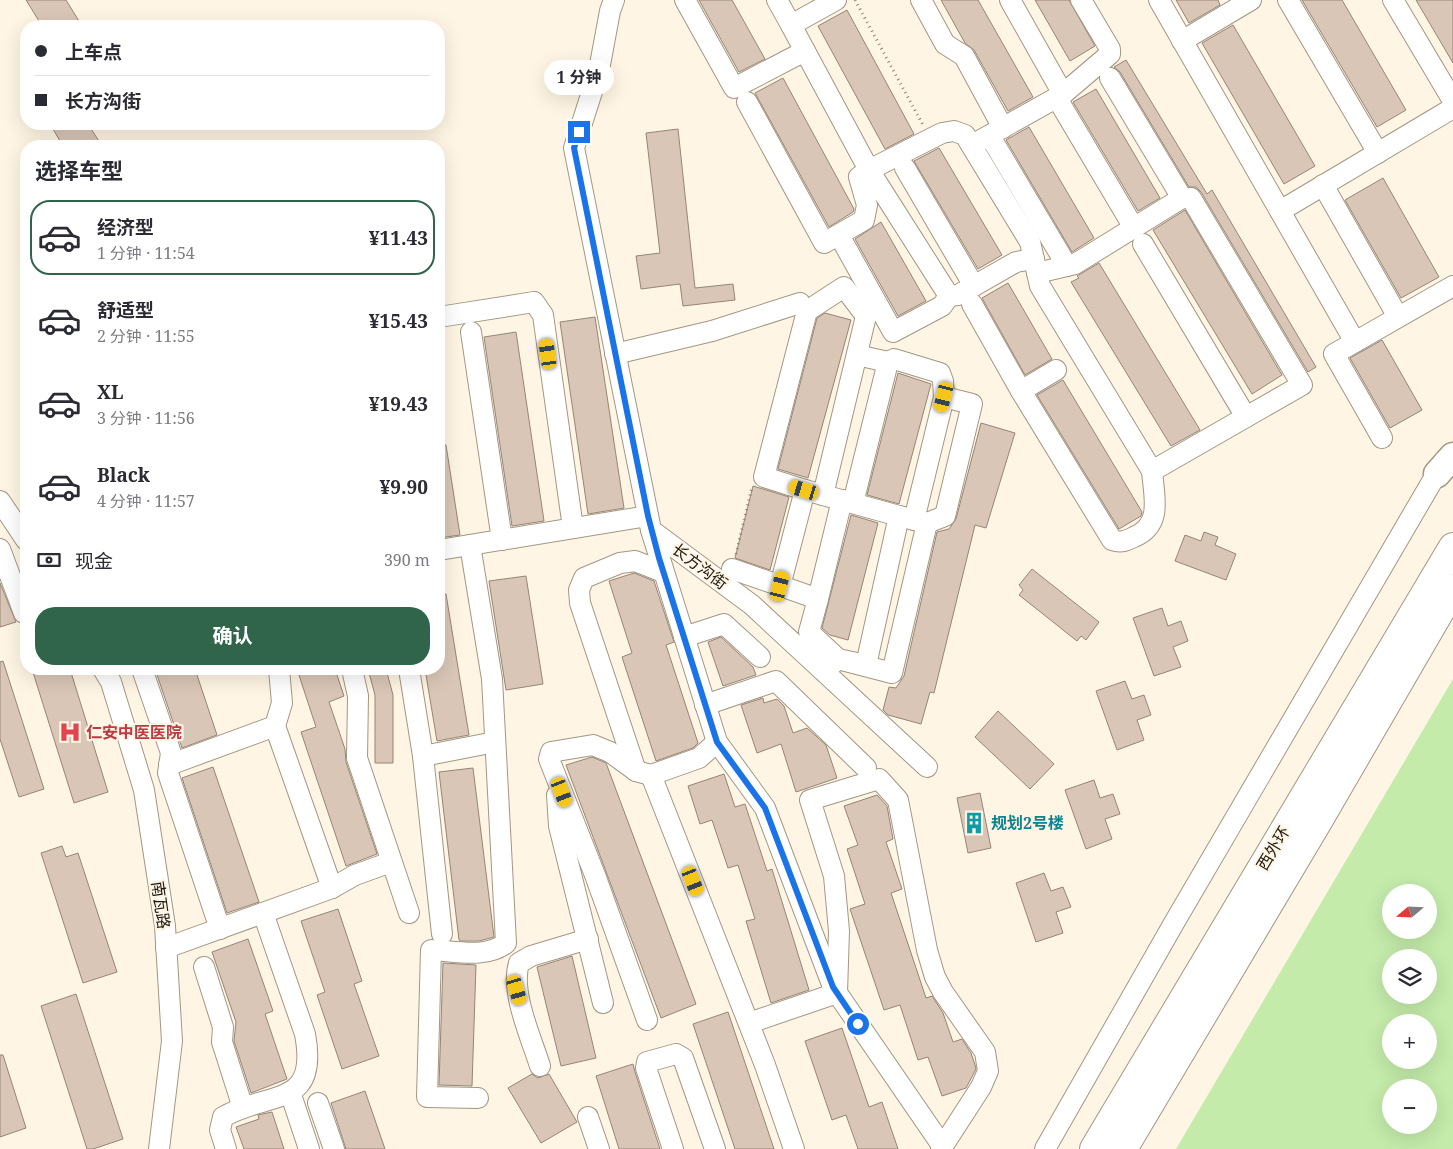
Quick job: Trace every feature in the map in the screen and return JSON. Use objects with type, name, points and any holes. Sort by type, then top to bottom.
[{"type":"highway","name":"西外环","points":[[1094,1149],[1453,547]]},
{"type":"highway","name":"西外环","points":[[1123,1149],[1453,589]]},
{"type":"street","points":[[614,0],[610,11],[599,70],[574,148],[650,523],[663,572],[717,742],[765,808],[837,993],[942,1148],[981,1088],[988,1071],[985,1052],[943,992],[935,977],[927,950],[898,800],[879,779],[810,800],[834,876],[839,931],[837,993]]},
{"type":"street","points":[[685,0],[734,88],[805,51]]},
{"type":"street","points":[[778,0],[869,170],[950,296]]},
{"type":"street","points":[[791,25],[836,0]]},
{"type":"street","points":[[921,0],[945,44],[964,56],[999,136],[1067,266]]},
{"type":"street","points":[[1010,0],[1062,100],[1246,418]]},
{"type":"street","points":[[972,145],[999,136],[1062,100],[1110,54],[1110,49],[1081,0]]},
{"type":"street","points":[[1159,0],[1355,342]]},
{"type":"street","points":[[1182,41],[1251,0]]},
{"type":"street","points":[[1288,0],[1378,152]]},
{"type":"street","points":[[1392,0],[1453,101]]},
{"type":"street","points":[[844,244],[893,332],[942,306],[950,296],[973,295],[1016,262],[1035,266],[1067,266],[1139,236],[1182,198],[1110,78]]},
{"type":"street","points":[[747,102],[824,243],[864,220],[867,205],[859,178],[869,170],[931,139],[954,130],[965,135],[1030,242],[1040,286],[1152,471],[1156,514],[1150,526],[1142,534],[1120,543],[1112,540],[1021,391],[973,295],[904,168]]},
{"type":"street","points":[[1280,211],[1453,108]]},
{"type":"street","points":[[1324,185],[1398,317]]},
{"type":"street","points":[[1152,471],[1302,385],[1191,198]]},
{"type":"street","points":[[1382,438],[1334,354],[1453,286]]},
{"type":"street","points":[[831,666],[810,632],[818,599],[831,497],[866,316],[844,287],[807,310],[764,477],[831,497],[913,520],[945,516],[972,404],[944,397]]},
{"type":"street","points":[[445,315],[534,302],[542,315],[573,528]]},
{"type":"street","points":[[615,354],[712,331],[800,303]]},
{"type":"street","points":[[471,332],[502,540]]},
{"type":"street","points":[[831,666],[866,665],[913,520],[945,388],[940,373],[894,359],[888,362],[857,355]]},
{"type":"street","points":[[780,586],[831,497],[888,362]]},
{"type":"street","points":[[1021,391],[1056,370]]},
{"type":"street","points":[[1045,1149],[1174,923],[1445,465],[1453,446]]},
{"type":"street","points":[[0,501],[20,531]]},
{"type":"street","points":[[831,666],[892,673],[913,520]]},
{"type":"street","points":[[445,549],[573,528],[650,523]]},
{"type":"street","name":"长方沟街","points":[[650,523],[831,666],[928,768]]},
{"type":"street","points":[[470,545],[492,679],[506,943],[498,950],[486,953],[432,950],[427,1098],[478,1098]]},
{"type":"street","points":[[0,549],[20,602]]},
{"type":"street","points":[[663,572],[635,560],[620,563],[584,578],[579,590],[580,603],[644,773],[748,1023],[794,1149]]},
{"type":"street","points":[[732,569],[818,599]]},
{"type":"street","points":[[684,637],[724,624],[760,658]]},
{"type":"street","name":"南瓦路","points":[[107,675],[111,682],[144,790],[165,926],[172,1040],[159,1149]]},
{"type":"street","points":[[144,675],[171,753],[168,773],[220,929]]},
{"type":"street","points":[[280,675],[282,703],[275,726],[332,888]]},
{"type":"street","points":[[353,675],[358,696],[357,758],[409,913]]},
{"type":"street","points":[[410,675],[423,756],[442,934]]},
{"type":"street","points":[[705,705],[776,681],[866,768]]},
{"type":"street","points":[[169,765],[275,726]]},
{"type":"street","points":[[423,756],[495,742]]},
{"type":"street","points":[[647,1020],[595,875],[555,775],[549,758],[550,752],[593,745],[602,748],[644,773],[699,758],[717,742]]},
{"type":"street","points":[[555,775],[559,826],[603,1003]]},
{"type":"street","points":[[166,948],[332,888],[355,875],[391,862]]},
{"type":"street","points":[[226,1149],[220,1130],[223,1117],[295,1090],[303,1081],[307,1067],[308,1052],[305,1034],[263,913]]},
{"type":"street","points":[[540,1066],[517,990],[515,974],[519,963],[532,956],[588,939]]},
{"type":"street","points":[[204,967],[223,1027],[222,1042],[243,1108]]},
{"type":"street","points":[[748,1023],[837,993]]},
{"type":"street","points":[[673,1149],[646,1068],[647,1062],[676,1054],[683,1058],[715,1149]]},
{"type":"street","points":[[290,1092],[309,1149]]},
{"type":"street","points":[[318,1103],[334,1149]]},
{"type":"street","points":[[588,1117],[599,1149]]},
{"type":"path","points":[[855,0],[931,139]]},
{"type":"path","points":[[732,569],[753,481],[764,477]]},
{"type":"green space","points":[[1453,679],[1453,1149],[1176,1149]]},
{"type":"building","points":[[26,0],[66,0],[78,20],[38,20]]},
{"type":"building","points":[[699,0],[732,0],[765,59],[739,72]]},
{"type":"building","points":[[941,0],[978,0],[1033,97],[1008,111],[974,50],[965,43]]},
{"type":"building","points":[[1035,0],[1069,0],[1095,46],[1070,61]]},
{"type":"building","points":[[1176,0],[1218,0],[1220,5],[1189,23]]},
{"type":"building","points":[[1302,0],[1342,0],[1406,110],[1377,127]]},
{"type":"building","points":[[1416,0],[1453,0],[1453,63]]},
{"type":"building","points":[[847,10],[914,134],[885,149],[818,26]]},
{"type":"building","points":[[1233,25],[1315,166],[1284,184],[1202,43]]},
{"type":"building","points":[[1126,60],[1207,194],[1212,190],[1316,367],[1308,372],[1201,192],[1196,187],[1189,187],[1120,72],[1114,67]]},
{"type":"building","points":[[783,78],[854,209],[853,212],[829,227],[755,93]]},
{"type":"building","points":[[1096,89],[1160,198],[1138,211],[1073,102]]},
{"type":"building","points":[[1029,127],[1094,238],[1072,252],[1006,140]]},
{"type":"building","points":[[678,129],[695,288],[733,284],[735,300],[683,306],[680,284],[641,289],[636,256],[660,253],[646,133]]},
{"type":"building","points":[[54,130],[92,130],[98,140],[59,140]]},
{"type":"building","points":[[939,148],[1002,255],[978,269],[914,161]]},
{"type":"building","points":[[1383,178],[1439,277],[1401,298],[1345,200]]},
{"type":"building","points":[[1185,210],[1282,375],[1252,394],[1153,230]]},
{"type":"building","points":[[881,222],[926,301],[898,316],[855,239]]},
{"type":"building","points":[[1099,263],[1200,430],[1171,446],[1071,282],[1079,278],[1077,276]]},
{"type":"building","points":[[1008,283],[1052,359],[1025,375],[982,298]]},
{"type":"building","points":[[825,313],[851,320],[808,478],[778,469],[817,318]]},
{"type":"building","points":[[595,317],[624,508],[588,514],[560,322]]},
{"type":"building","points":[[516,332],[544,521],[512,526],[484,337]]},
{"type":"building","points":[[1382,340],[1422,410],[1390,428],[1350,358]]},
{"type":"building","points":[[898,373],[931,384],[899,504],[867,495]]},
{"type":"building","points":[[1063,380],[1142,512],[1141,516],[1119,529],[1037,395]]},
{"type":"building","points":[[981,423],[1015,433],[986,528],[975,525],[934,693],[930,692],[921,724],[888,715],[883,710],[889,687],[896,688],[904,676],[937,532],[949,529],[956,519]]},
{"type":"building","points":[[445,445],[460,535],[445,537]]},
{"type":"building","points":[[753,486],[789,497],[770,570],[735,558]]},
{"type":"building","points":[[851,515],[878,523],[848,640],[830,635],[822,628]]},
{"type":"building","points":[[1204,532],[1218,537],[1215,545],[1236,554],[1226,580],[1175,561],[1185,535],[1201,541]]},
{"type":"building","points":[[1032,569],[1099,622],[1086,640],[1081,636],[1077,641],[1019,595],[1023,590],[1019,585]]},
{"type":"building","points":[[634,573],[654,581],[674,642],[666,645],[698,743],[693,748],[656,761],[622,657],[632,653],[609,581]]},
{"type":"building","points":[[526,576],[543,684],[506,690],[489,581]]},
{"type":"building","points":[[0,583],[16,622],[0,627]]},
{"type":"building","points":[[446,594],[469,735],[437,741],[426,675],[445,675]]},
{"type":"building","points":[[1162,608],[1168,626],[1181,621],[1188,641],[1173,647],[1181,667],[1154,676],[1133,618]]},
{"type":"building","points":[[721,637],[753,667],[756,675],[723,686],[708,642]]},
{"type":"building","points":[[3,661],[44,789],[19,797],[0,739],[0,662]]},
{"type":"building","name":"仁安中医医院","points":[[34,675],[72,675],[108,792],[74,803]]},
{"type":"building","points":[[157,675],[197,675],[217,735],[182,748]]},
{"type":"building","points":[[299,675],[337,675],[344,696],[329,702],[345,749],[346,762],[377,854],[346,866],[301,732],[316,727]]},
{"type":"building","points":[[370,675],[388,675],[393,695],[393,763],[375,763],[375,695]]},
{"type":"building","points":[[1125,681],[1132,699],[1144,695],[1151,715],[1137,720],[1144,740],[1117,750],[1096,691]]},
{"type":"building","points":[[763,698],[764,703],[777,699],[784,706],[793,733],[807,728],[826,745],[837,778],[796,792],[781,744],[757,753],[741,705]]},
{"type":"building","points":[[998,711],[1054,764],[1030,789],[975,737]]},
{"type":"building","points":[[592,757],[606,763],[696,1004],[661,1018],[566,765]]},
{"type":"building","points":[[213,767],[259,902],[227,913],[182,778]]},
{"type":"building","points":[[473,768],[494,937],[479,941],[461,941],[459,940],[439,772]]},
{"type":"building","points":[[724,774],[735,807],[745,804],[767,871],[772,869],[809,990],[771,1003],[746,921],[755,919],[738,865],[728,868],[712,820],[700,824],[688,786]]},
{"type":"building","points":[[1094,780],[1100,798],[1113,794],[1120,814],[1105,819],[1112,839],[1086,849],[1065,790]]},
{"type":"building","name":"规划2号楼","points":[[980,793],[991,848],[968,853],[957,798]]},
{"type":"building","points":[[877,795],[887,806],[893,839],[886,842],[902,889],[891,893],[926,998],[932,996],[943,1013],[953,1042],[962,1039],[971,1053],[976,1069],[966,1088],[942,1096],[928,1057],[918,1060],[900,1005],[884,1010],[850,909],[865,904],[847,849],[858,845],[844,806]]},
{"type":"building","points":[[62,846],[66,857],[78,853],[117,972],[83,983],[41,853]]},
{"type":"building","points":[[1044,873],[1051,891],[1063,887],[1071,907],[1056,912],[1063,933],[1036,942],[1016,883]]},
{"type":"building","points":[[338,909],[362,981],[354,984],[379,1056],[342,1069],[317,995],[325,992],[301,921]]},
{"type":"building","points":[[248,939],[273,1011],[265,1014],[287,1079],[251,1093],[234,1041],[236,1022],[212,952]]},
{"type":"building","points":[[572,956],[596,1058],[561,1066],[537,967]]},
{"type":"building","points":[[443,963],[476,965],[472,1086],[439,1085]]},
{"type":"building","points":[[76,994],[123,1139],[93,1149],[87,1149],[41,1006]]},
{"type":"building","points":[[728,1012],[774,1149],[735,1149],[693,1024]]},
{"type":"building","points":[[842,1028],[869,1107],[882,1102],[898,1149],[858,1149],[846,1115],[832,1120],[805,1041]]},
{"type":"building","points":[[0,1055],[3,1055],[26,1128],[0,1137]]},
{"type":"building","points":[[633,1064],[660,1149],[619,1149],[596,1076]]},
{"type":"building","points":[[532,1074],[538,1078],[549,1074],[577,1122],[541,1143],[508,1088]]},
{"type":"building","points":[[365,1091],[385,1149],[346,1149],[331,1103]]},
{"type":"building","points":[[272,1112],[284,1149],[244,1149],[236,1127],[259,1119],[258,1115]]},
{"type":"place","name":"仁安中医医院","points":[[70,732]]},
{"type":"place","name":"规划2号楼","points":[[974,823]]},
{"type":"route","points":[[579,132],[574,148],[648,516],[659,558],[717,742],[765,808],[833,987],[858,1024]]}]
